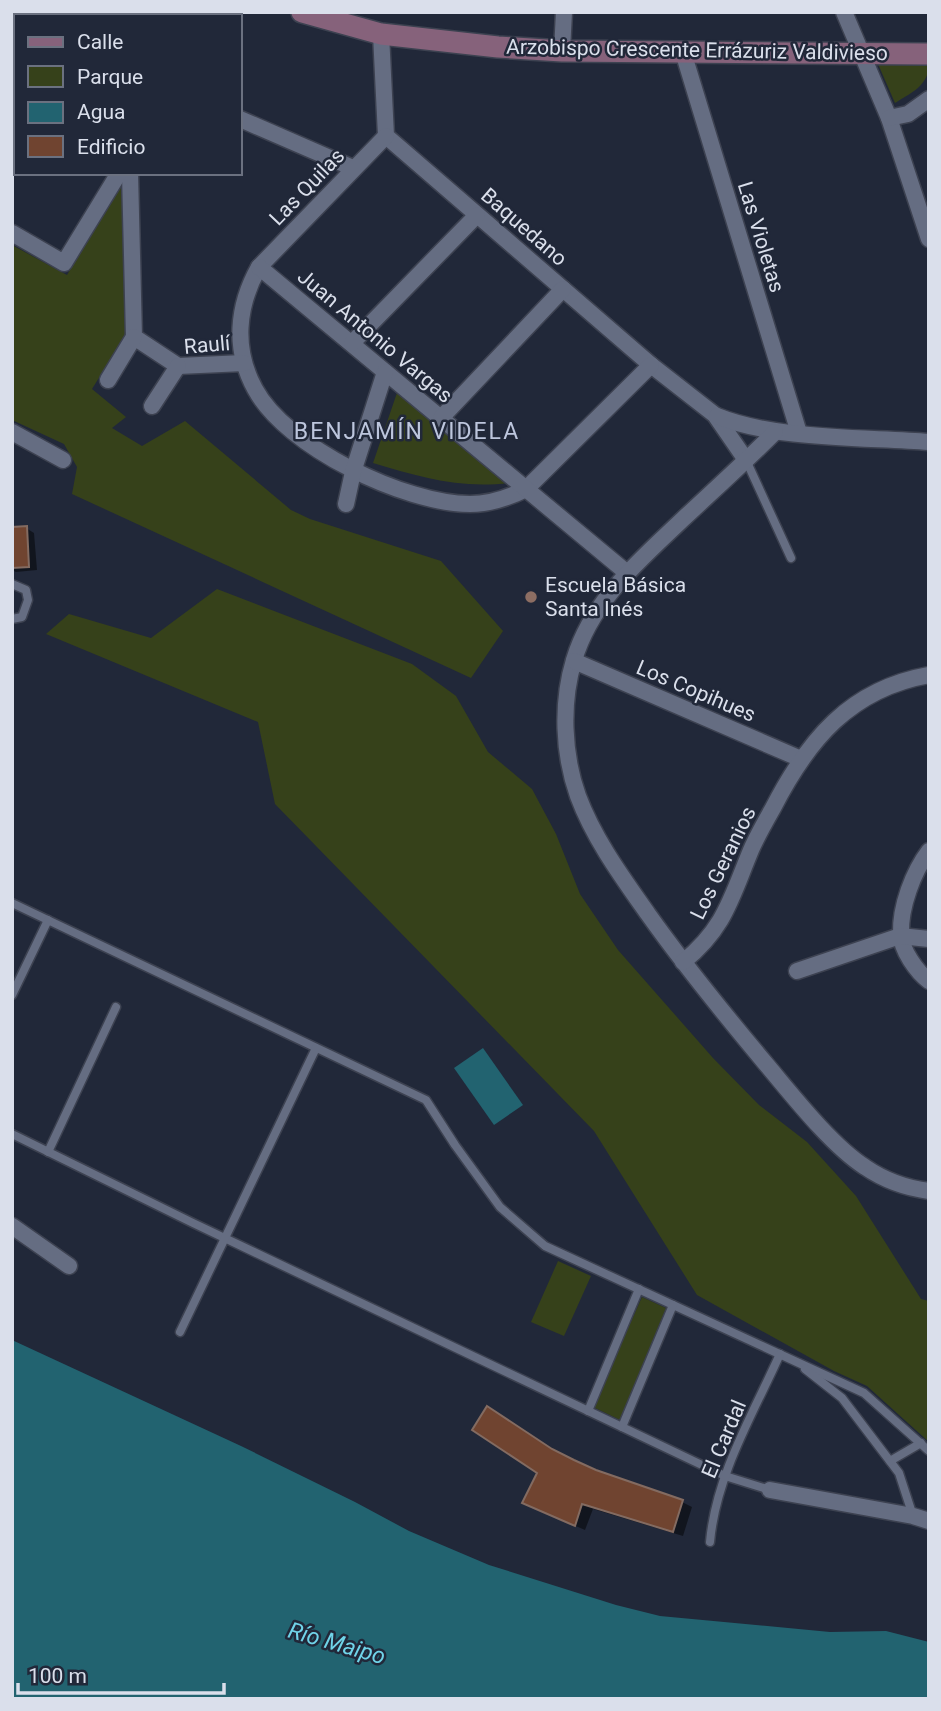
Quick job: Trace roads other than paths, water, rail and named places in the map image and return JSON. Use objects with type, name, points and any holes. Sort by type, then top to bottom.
[{"type":"street","name":"Arzobispo Crescente Errázuriz Valdivieso","points":[[302,12],[381,34],[498,47],[562,51],[929,54]]},
{"type":"street","points":[[562,51],[564,12]]},
{"type":"street","points":[[845,12],[889,118],[929,239]]},
{"type":"street","points":[[381,34],[386,136]]},
{"type":"street","name":"Las Violetas","points":[[683,52],[800,433]]},
{"type":"street","points":[[889,118],[908,114],[929,99]]},
{"type":"street","points":[[242,119],[354,168]]},
{"type":"street","name":"Las Quilas","points":[[386,136],[259,267],[242,309],[240,338],[244,363],[255,390],[273,414],[316,449],[354,472],[456,503],[498,501],[526,489]]},
{"type":"street","name":"Baquedano","points":[[386,136],[651,365],[715,415],[734,423],[775,432],[929,442]]},
{"type":"street","points":[[12,233],[64,263],[118,175]]},
{"type":"street","points":[[108,380],[134,337],[130,175]]},
{"type":"street","points":[[352,343],[477,215]]},
{"type":"street","name":"Juan Antonio Vargas","points":[[259,267],[626,572]]},
{"type":"street","points":[[441,418],[563,289]]},
{"type":"street","points":[[134,337],[178,366]]},
{"type":"street","name":"Raulí","points":[[152,407],[178,366],[244,363]]},
{"type":"street","points":[[526,489],[651,365]]},
{"type":"street","points":[[346,504],[385,372]]},
{"type":"street","name":"Baquedano","points":[[715,415],[746,460]]},
{"type":"street","points":[[12,432],[63,460]]},
{"type":"street","points":[[775,432],[626,572],[595,613],[574,661],[568,690],[568,752],[578,793],[595,832],[625,881],[683,962],[798,1102],[863,1167],[893,1182],[929,1191]]},
{"type":"street","name":"Los Copihues","points":[[574,661],[801,759]]},
{"type":"street","name":"Los Geranios","points":[[683,962],[716,930],[728,909],[752,847],[801,759],[825,728],[856,703],[888,686],[929,674]]},
{"type":"street","points":[[929,851],[912,882],[900,936],[911,959],[929,981]]},
{"type":"street","points":[[797,971],[900,936],[929,939]]},
{"type":"street","points":[[12,1226],[69,1266]]},
{"type":"street","points":[[769,1490],[924,1519]]},
{"type":"lane","points":[[746,460],[791,558]]},
{"type":"lane","points":[[12,584],[26,590],[28,600],[22,617],[12,619]]},
{"type":"lane","points":[[12,903],[426,1100],[500,1207],[545,1246],[864,1393],[929,1451]]},
{"type":"lane","points":[[12,995],[48,920]]},
{"type":"lane","points":[[48,1152],[116,1007]]},
{"type":"lane","points":[[180,1332],[316,1048]]},
{"type":"lane","points":[[12,1134],[725,1476],[769,1490]]},
{"type":"lane","points":[[588,1411],[639,1289]]},
{"type":"lane","points":[[622,1427],[673,1305]]},
{"type":"lane","name":"El Cardal","points":[[710,1542],[712,1519],[725,1476],[780,1354]]},
{"type":"lane","points":[[794,1361],[842,1398],[900,1473],[924,1519]]},
{"type":"lane","points":[[890,1461],[921,1443]]},
{"type":"water","points":[[483,1048],[523,1105],[494,1125],[454,1068]]},
{"type":"water","name":"Río Maipo","points":[[12,1340],[241,1446],[409,1531],[489,1565],[660,1616],[830,1632],[886,1631],[929,1642],[929,1699],[12,1699]]},
{"type":"place","name":"Escuela Básica Santa Inés","points":[[531,597]]},
{"type":"district","name":"BENJAMÍN VIDELA","points":[[407,431]]}]
